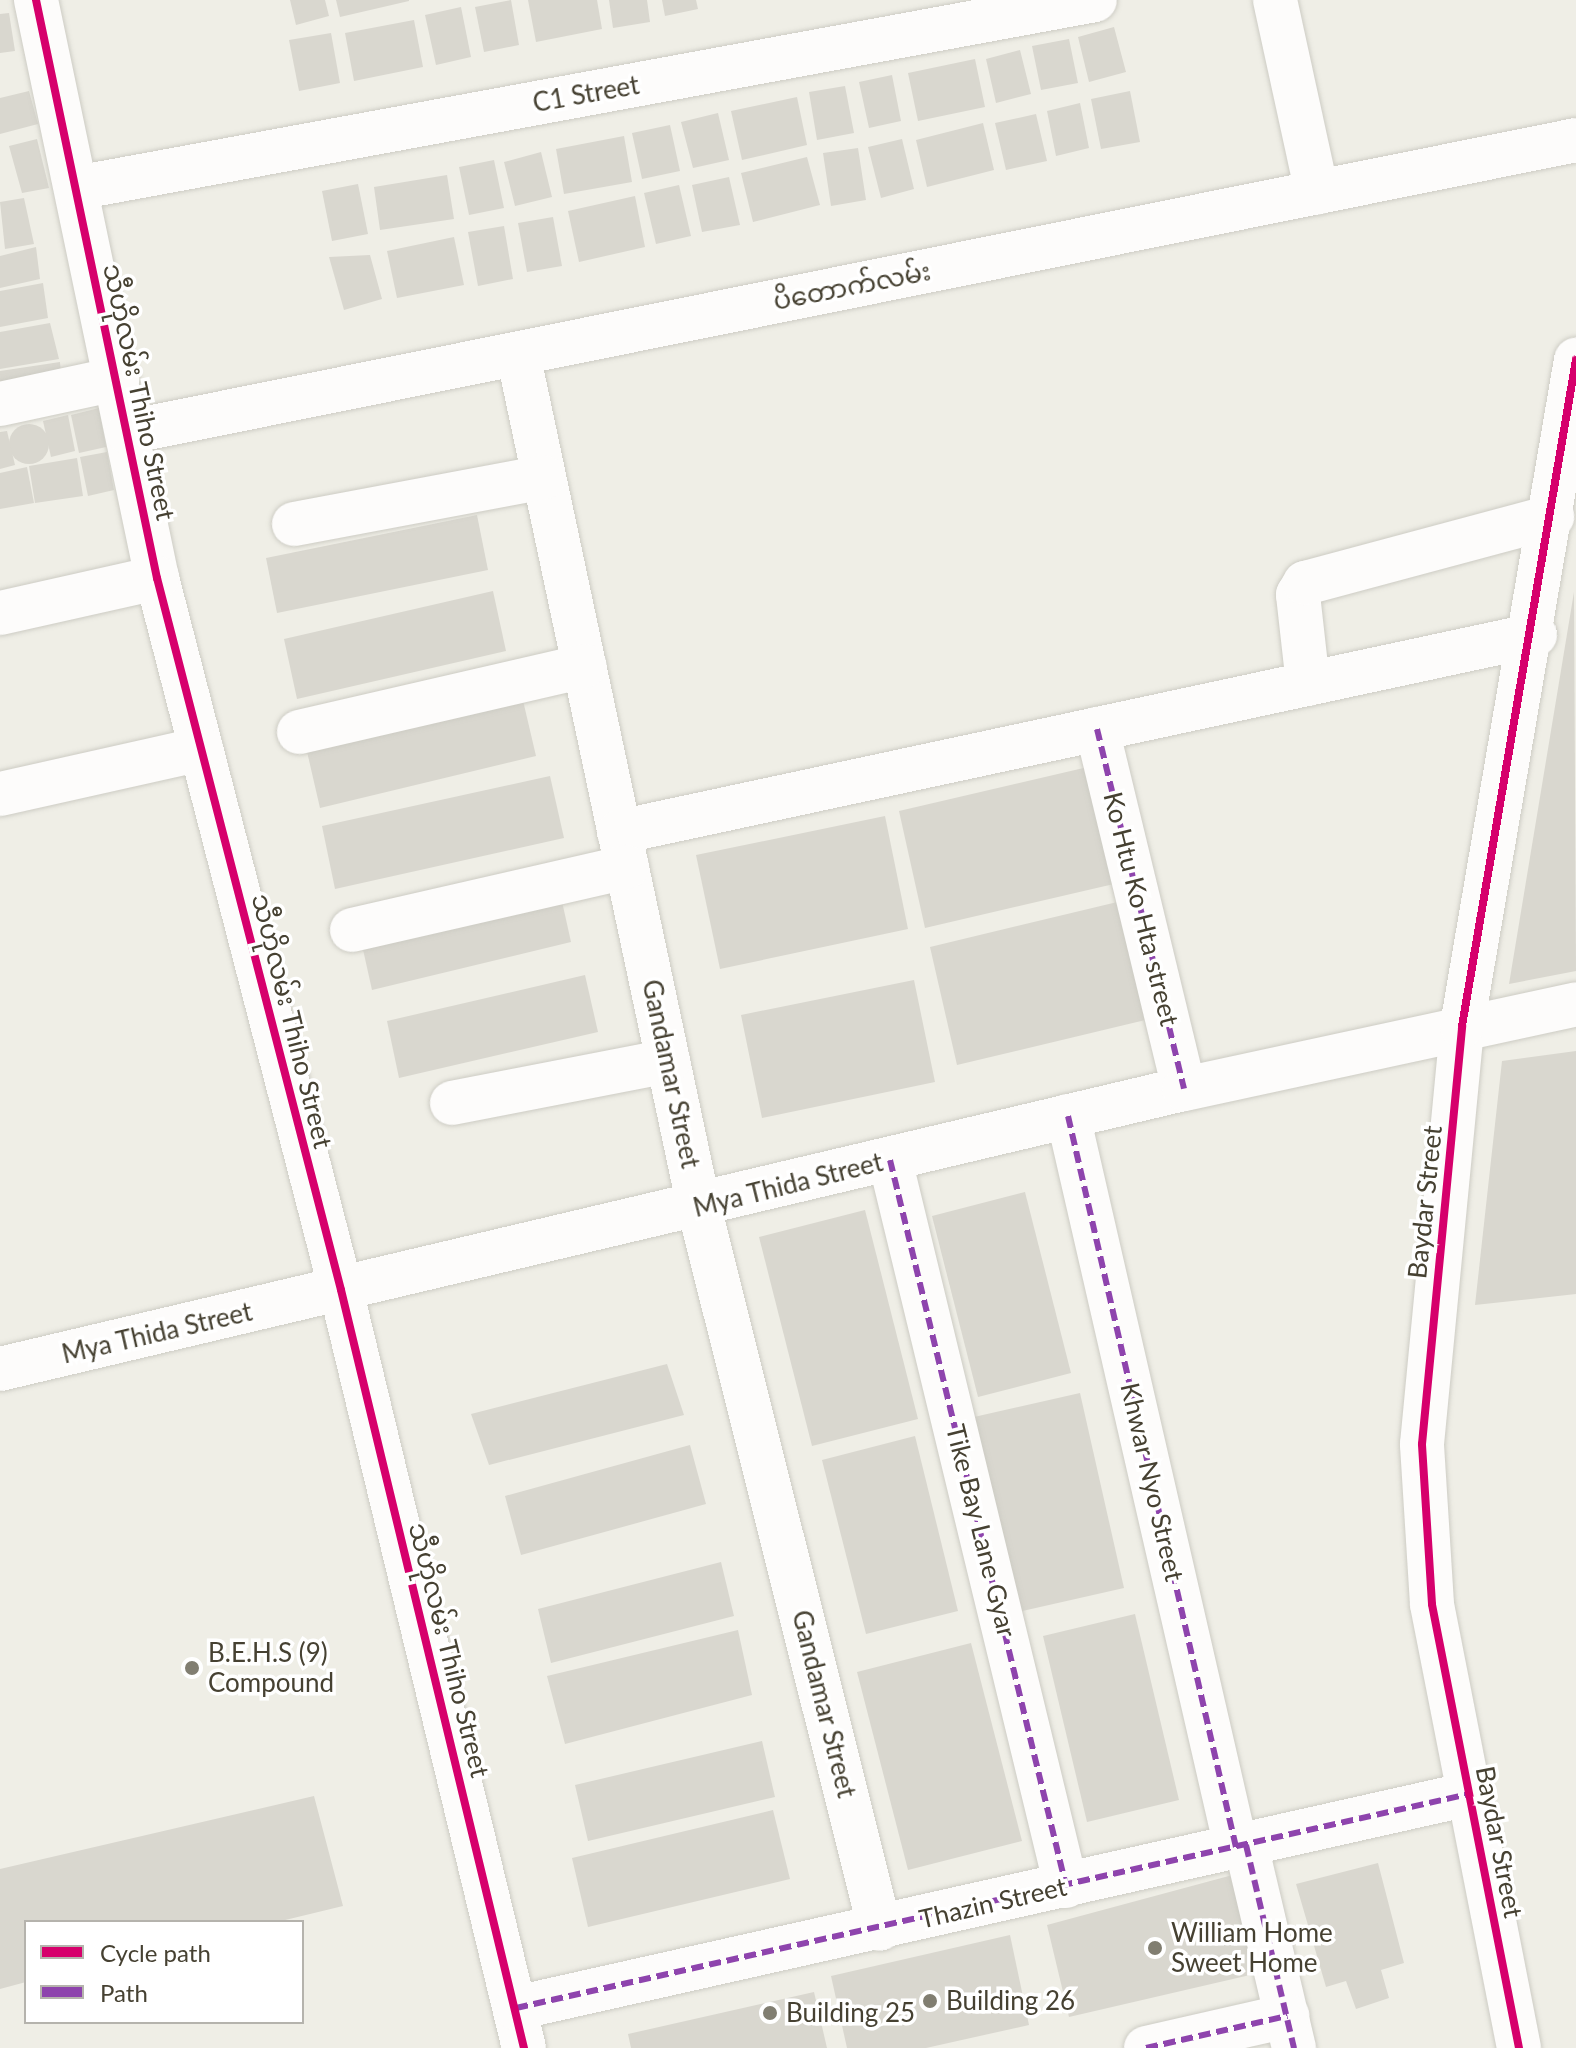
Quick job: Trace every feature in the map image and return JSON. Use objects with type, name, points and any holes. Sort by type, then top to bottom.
[{"type":"street","name":"သီဟိုလမ်း Thiho Street","points":[[36,0],[157,578],[341,1290],[520,2028]]},
{"type":"street","name":"C1 Street","points":[[76,188],[1095,0]]},
{"type":"street","points":[[1275,0],[1317,192]]},
{"type":"street","name":"ပိတောက်လမ်း","points":[[128,432],[1576,140]]},
{"type":"street","name":"Gandamar Street","points":[[518,354],[699,1207],[880,1929]]},
{"type":"street","name":"Baydar Street","points":[[1519,2048],[1432,1604],[1422,1444],[1462,1026],[1535,635],[1576,360]]},
{"type":"street","points":[[0,404],[117,379]]},
{"type":"street","points":[[294,524],[544,477]]},
{"type":"street","points":[[1308,684],[1298,595],[1305,583],[1552,517]]},
{"type":"street","points":[[0,613],[157,578]]},
{"type":"street","points":[[352,930],[623,849],[1097,729],[1535,635]]},
{"type":"street","points":[[299,732],[584,666]]},
{"type":"street","name":"Ko Htu Ko Hta street","points":[[1097,729],[1184,1089]]},
{"type":"street","points":[[0,794],[201,749]]},
{"type":"street","name":"Mya Thida Street","points":[[0,1369],[699,1207],[895,1178],[1068,1116],[1462,1026],[1576,1004]]},
{"type":"street","points":[[452,1103],[668,1061]]},
{"type":"street","name":"Khwar Nyo Street","points":[[1068,1116],[1285,2027]]},
{"type":"street","name":"Tike Bay Lane Gyar","points":[[895,1178],[1064,1876]]},
{"type":"street","name":"Thazin Street","points":[[520,2028],[1064,1876],[1241,1846],[1469,1794]]},
{"type":"street","points":[[1146,2048],[1285,2027]]},
{"type":"building","points":[[290,0],[325,0],[329,16],[296,25]]},
{"type":"building","points":[[336,0],[409,0],[409,1],[340,17]]},
{"type":"building","points":[[511,0],[519,45],[484,52],[475,7]]},
{"type":"building","points":[[528,0],[597,0],[602,29],[536,42]]},
{"type":"building","points":[[609,0],[647,0],[650,22],[613,28]]},
{"type":"building","points":[[662,0],[696,0],[698,9],[665,16]]},
{"type":"building","points":[[461,7],[471,57],[436,65],[425,15]]},
{"type":"building","points":[[9,13],[15,51],[0,53],[0,14]]},
{"type":"building","points":[[414,20],[423,67],[354,81],[345,33]]},
{"type":"building","points":[[1114,27],[1126,72],[1089,82],[1078,37]]},
{"type":"building","points":[[331,33],[340,83],[299,91],[289,40]]},
{"type":"building","points":[[1069,39],[1078,83],[1041,90],[1032,46]]},
{"type":"building","points":[[1020,50],[1031,94],[996,103],[986,59]]},
{"type":"building","points":[[975,59],[985,107],[918,121],[908,73]]},
{"type":"building","points":[[892,75],[901,121],[869,128],[859,82]]},
{"type":"building","points":[[845,86],[854,133],[817,140],[809,92]]},
{"type":"building","points":[[29,91],[38,124],[0,134],[0,98]]},
{"type":"building","points":[[1130,91],[1140,142],[1101,149],[1091,99]]},
{"type":"building","points":[[797,97],[807,145],[742,160],[731,111]]},
{"type":"building","points":[[1080,103],[1089,148],[1056,156],[1047,111]]},
{"type":"building","points":[[718,113],[729,160],[693,168],[681,122]]},
{"type":"building","points":[[1036,114],[1047,161],[1006,170],[995,123]]},
{"type":"building","points":[[983,123],[994,170],[927,187],[916,140]]},
{"type":"building","points":[[670,125],[680,171],[642,179],[632,133]]},
{"type":"building","points":[[624,136],[632,182],[564,194],[556,149]]},
{"type":"building","points":[[37,139],[49,188],[22,193],[9,146]]},
{"type":"building","points":[[902,139],[914,189],[881,198],[868,147]]},
{"type":"building","points":[[858,148],[866,200],[831,206],[823,153]]},
{"type":"building","points":[[541,152],[552,197],[515,206],[504,162]]},
{"type":"building","points":[[807,157],[820,205],[753,222],[741,173]]},
{"type":"building","points":[[494,160],[504,208],[469,215],[459,167]]},
{"type":"building","points":[[447,175],[454,219],[380,230],[374,187]]},
{"type":"building","points":[[729,177],[740,225],[702,232],[692,185]]},
{"type":"building","points":[[358,184],[368,234],[332,241],[322,191]]},
{"type":"building","points":[[679,185],[691,236],[656,244],[644,193]]},
{"type":"building","points":[[635,196],[645,247],[579,262],[568,211]]},
{"type":"building","points":[[24,198],[34,244],[5,249],[0,202]]},
{"type":"building","points":[[553,217],[562,266],[527,272],[518,223]]},
{"type":"building","points":[[504,226],[513,279],[478,286],[468,232]]},
{"type":"building","points":[[454,237],[464,285],[397,298],[387,251]]},
{"type":"building","points":[[36,247],[40,279],[0,288],[0,256]]},
{"type":"building","points":[[370,255],[382,299],[344,310],[329,257]]},
{"type":"building","points":[[43,283],[48,318],[0,327],[0,291]]},
{"type":"building","points":[[50,323],[59,359],[0,369],[0,332]]},
{"type":"building","points":[[60,362],[62,384],[0,394],[0,371]]},
{"type":"building","points":[[99,408],[106,447],[79,453],[71,415]]},
{"type":"building","points":[[68,415],[75,451],[51,457],[43,421]]},
{"type":"building","points":[[29,424],[43,430],[49,444],[43,458],[29,464],[15,458],[9,444],[15,430]]},
{"type":"building","points":[[7,431],[15,465],[0,469],[0,432]]},
{"type":"building","points":[[107,452],[114,490],[88,496],[80,457]]},
{"type":"building","points":[[77,458],[83,496],[35,503],[29,466]]},
{"type":"building","points":[[27,467],[34,503],[0,509],[0,473]]},
{"type":"building","points":[[477,515],[488,570],[277,613],[266,558]]},
{"type":"building","points":[[493,591],[506,651],[297,699],[284,639]]},
{"type":"building","points":[[1574,592],[1576,971],[1509,984]]},
{"type":"building","points":[[521,692],[536,756],[320,808],[305,743]]},
{"type":"building","points":[[1105,763],[1131,880],[925,928],[899,811]]},
{"type":"building","points":[[550,776],[564,838],[335,889],[322,826]]},
{"type":"building","points":[[885,816],[908,929],[720,969],[696,855]]},
{"type":"building","points":[[559,888],[571,942],[372,990],[360,936]]},
{"type":"building","points":[[1134,898],[1162,1016],[957,1065],[930,947]]},
{"type":"building","points":[[585,975],[598,1032],[399,1078],[387,1021]]},
{"type":"building","points":[[914,980],[935,1082],[762,1118],[741,1015]]},
{"type":"building","points":[[1576,1051],[1576,1294],[1475,1305],[1502,1061]]},
{"type":"building","points":[[1025,1192],[1071,1373],[978,1397],[932,1216]]},
{"type":"building","points":[[865,1210],[918,1419],[812,1446],[759,1237]]},
{"type":"building","points":[[667,1364],[684,1415],[489,1465],[471,1414]]},
{"type":"building","points":[[1080,1393],[1124,1588],[1018,1612],[974,1417]]},
{"type":"building","points":[[915,1436],[958,1611],[866,1634],[822,1460]]},
{"type":"building","points":[[690,1445],[706,1504],[521,1555],[505,1496]]},
{"type":"building","points":[[721,1562],[734,1616],[551,1663],[538,1609]]},
{"type":"building","points":[[1135,1614],[1179,1800],[1087,1822],[1043,1636]]},
{"type":"building","points":[[738,1630],[752,1695],[565,1744],[547,1676]]},
{"type":"building","points":[[971,1643],[1022,1841],[908,1870],[857,1672]]},
{"type":"building","points":[[762,1741],[775,1797],[588,1841],[575,1785]]},
{"type":"building","points":[[314,1796],[343,1906],[285,1920],[24,1920],[24,1983],[0,1989],[0,1869]]},
{"type":"building","points":[[773,1810],[790,1879],[588,1927],[572,1858]]},
{"type":"building","points":[[1378,1863],[1404,1963],[1381,1970],[1389,1998],[1356,2009],[1346,1981],[1326,1987],[1296,1884]]},
{"type":"building","name":"William Home Sweet Home","points":[[1240,1873],[1263,1972],[1069,2017],[1047,1925]]},
{"type":"building","name":"Building 26","points":[[1010,1935],[1029,2025],[926,2048],[847,2048],[831,1976]]},
{"type":"building","name":"Building 25","points":[[814,1992],[827,2048],[631,2048],[628,2034]]},
{"type":"marked path","points":[[1097,729],[1184,1089]]},
{"type":"marked path","points":[[1068,1116],[1236,1847]]},
{"type":"marked path","points":[[890,1160],[1066,1886]]},
{"type":"marked path","points":[[516,2008],[1469,1794]]},
{"type":"marked path","points":[[1246,1845],[1294,2048]]},
{"type":"marked path","points":[[1146,2048],[1287,2016]]},
{"type":"cycle path","points":[[36,0],[157,578],[341,1290],[524,2048]]},
{"type":"cycle path","points":[[1519,2048],[1432,1604],[1422,1444],[1462,1026],[1576,360]]},
{"type":"place","name":"B.E.H.S (9) Compound","points":[[192,1668]]},
{"type":"place","name":"William Home Sweet Home","points":[[1155,1948]]},
{"type":"place","name":"Building 26","points":[[930,2001]]},
{"type":"place","name":"Building 25","points":[[770,2013]]}]
